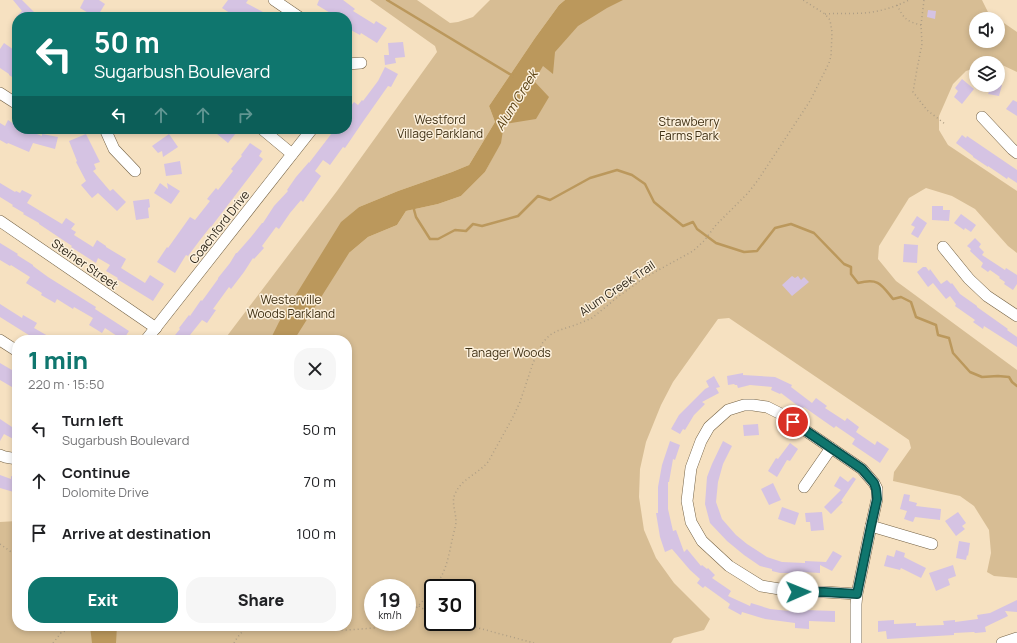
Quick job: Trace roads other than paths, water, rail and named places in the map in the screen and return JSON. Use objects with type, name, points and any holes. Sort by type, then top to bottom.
[{"type":"street","points":[[274,0],[292,12]]},
{"type":"street","points":[[352,64],[361,63]]},
{"type":"street","points":[[0,93],[12,101]]},
{"type":"street","points":[[982,117],[1012,150],[1017,153]]},
{"type":"street","points":[[107,134],[114,149],[135,171]]},
{"type":"street","points":[[268,134],[292,154]]},
{"type":"street","name":"Coachford Drive","points":[[150,335],[308,134]]},
{"type":"street","name":"Steiner Street","points":[[0,221],[156,328]]},
{"type":"street","points":[[943,247],[973,283],[987,296],[1017,316]]},
{"type":"street","points":[[0,340],[12,348]]},
{"type":"street","points":[[856,643],[857,594],[877,499],[874,483],[862,469],[781,414],[767,407],[744,405],[728,410],[721,415],[709,427],[701,441],[691,468],[687,501],[691,522],[702,541],[729,566],[761,586],[798,592],[857,594]]},
{"type":"street","points":[[804,487],[831,448]]},
{"type":"street","points":[[0,455],[12,458]]},
{"type":"street","points":[[871,526],[932,544]]},
{"type":"street","points":[[1002,643],[1017,638]]},
{"type":"water","name":"Alum Creek","points":[[565,0],[623,0],[578,26],[555,52],[553,74],[543,66],[534,81],[549,97],[536,119],[504,124],[501,143],[485,172],[461,196],[438,204],[406,211],[397,225],[368,237],[349,253],[297,335],[272,335],[341,222],[359,207],[469,165],[495,122],[489,106],[559,5]]},
{"type":"water","points":[[91,631],[117,631],[116,643],[92,643]]},
{"type":"waterway","points":[[387,0],[513,76]]},
{"type":"waterway","points":[[413,206],[416,217],[430,239],[438,239],[455,230],[466,231],[473,224],[482,226],[518,216],[538,196],[550,200],[590,178],[617,170],[632,175],[645,184],[654,202],[683,226],[693,222],[697,229],[716,243],[744,252],[757,251],[775,228],[791,224],[814,233],[844,264],[851,267],[851,274],[858,283],[871,281],[875,282],[882,286],[893,299],[901,297],[911,302],[916,317],[936,325],[938,335],[949,338],[953,353],[970,372],[982,377],[1009,377],[1017,386]]},
{"type":"park label","name":"Westford Village Parkland","points":[[440,126]]},
{"type":"park label","name":"Strawberry Farms Park","points":[[689,128]]},
{"type":"park label","name":"Westerville Woods Parkland","points":[[291,306]]},
{"type":"park label","name":"Tanager Woods","points":[[508,352]]}]
